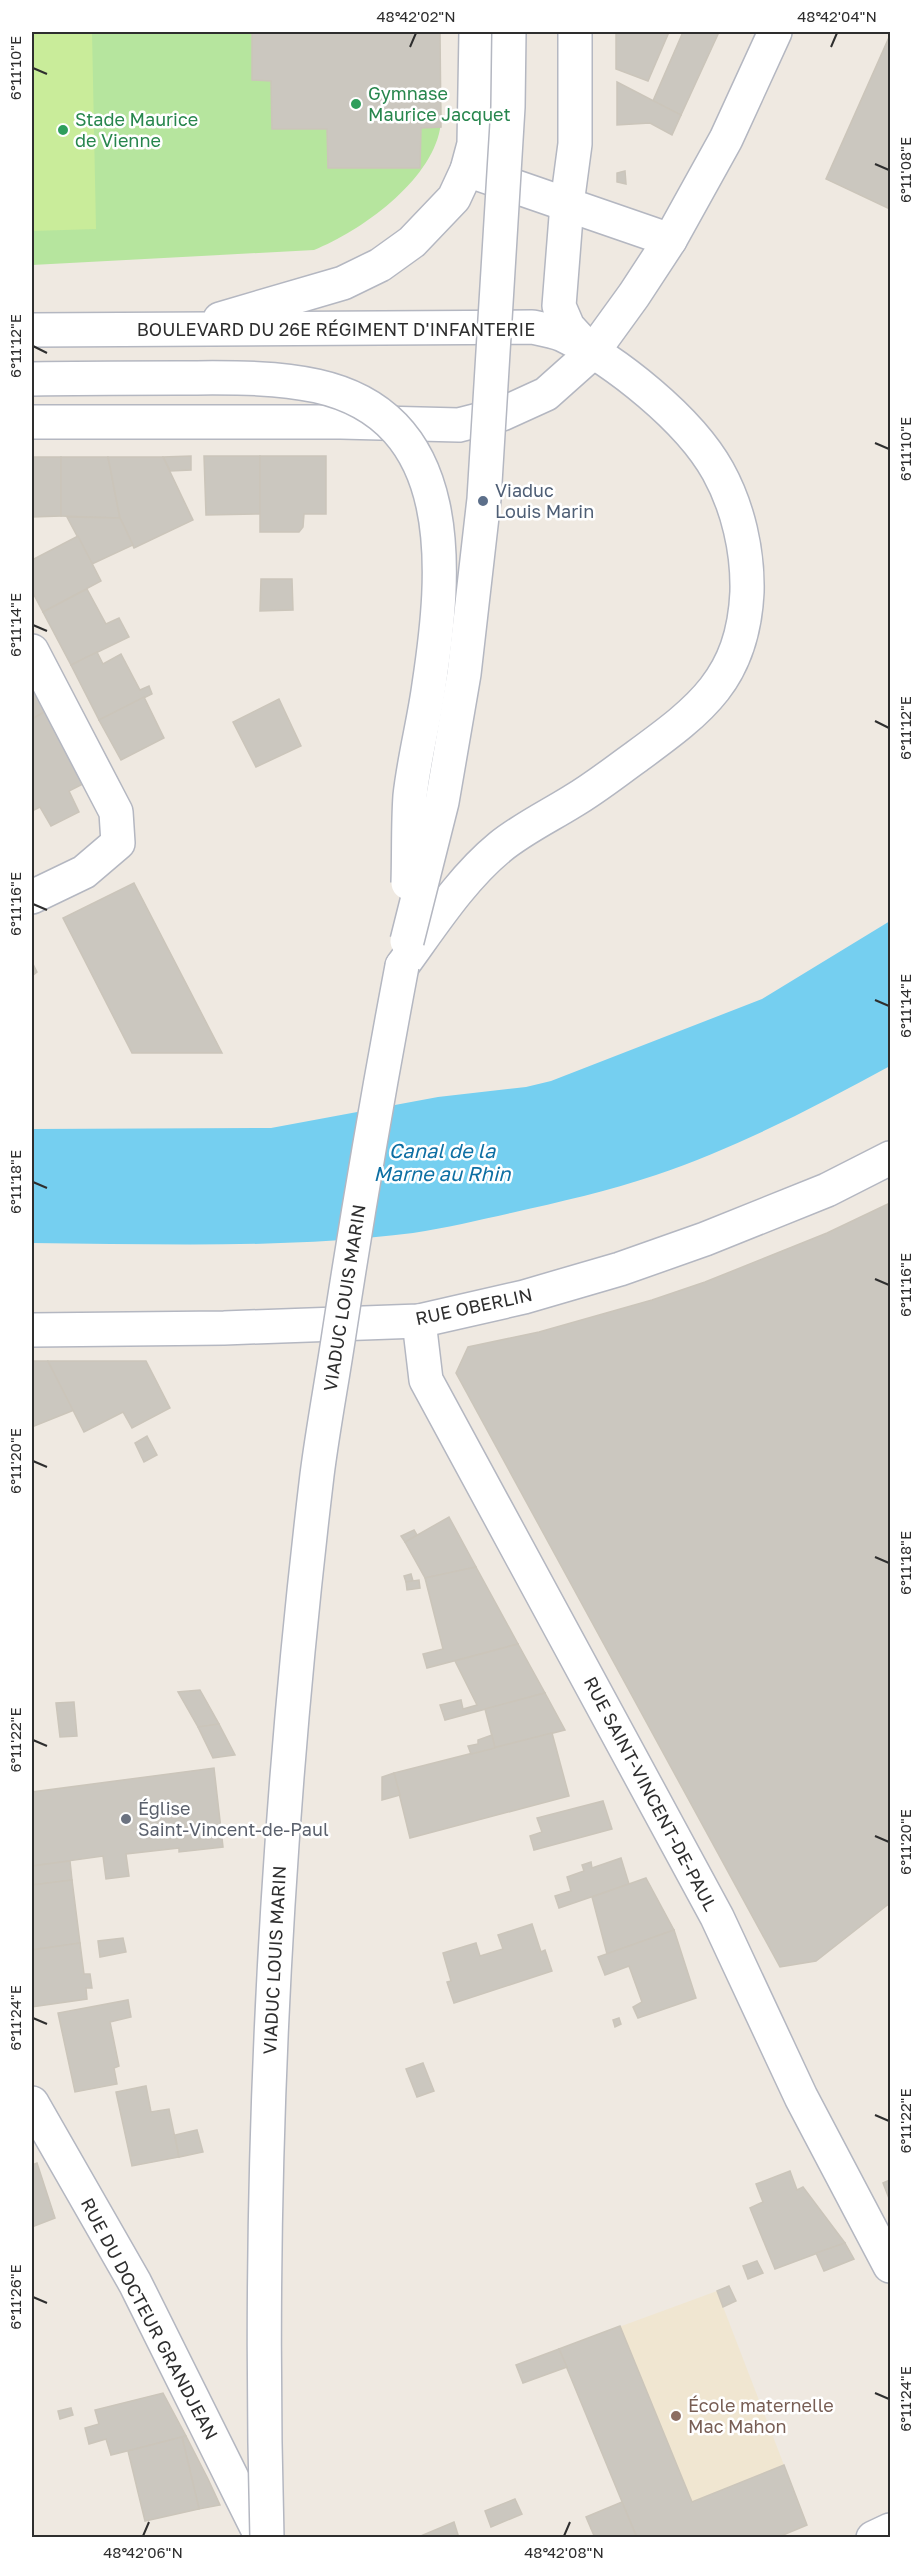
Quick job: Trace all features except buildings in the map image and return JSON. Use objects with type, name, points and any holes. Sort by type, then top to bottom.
[{"type":"main road","points":[[181,330],[343,283],[380,264],[412,242],[454,198],[467,170],[476,122],[476,32]]},
{"type":"main road","name":"VIADUC LOUIS MARIN","points":[[267,2538],[263,2315],[268,2097],[279,1876],[295,1685],[318,1471],[373,1120],[405,953],[442,802],[467,650],[484,499],[508,118],[509,32]]},
{"type":"main road","points":[[405,953],[471,875],[500,846],[577,799],[680,724],[710,697],[726,674],[738,648],[746,607],[747,572],[742,536],[725,484],[710,456],[690,430],[632,380],[592,353],[568,327],[559,306],[567,204],[575,144],[575,32]]},
{"type":"main road","points":[[32,422],[341,422],[459,425],[502,414],[546,394],[592,353],[670,240],[726,138],[775,32]]},
{"type":"main road","points":[[467,170],[670,240]]},
{"type":"main road","name":"BOULEVARD DU 26E RÉGIMENT D'INFANTERIE","points":[[32,330],[532,327],[561,334],[592,353]]},
{"type":"main road","points":[[32,379],[244,378],[318,387],[346,395],[374,409],[396,426],[414,452],[430,496],[438,530],[441,564],[430,683],[410,796],[405,953]]},
{"type":"main road","points":[[32,651],[116,812],[118,843],[84,872],[32,897]]},
{"type":"main road","name":"RUE OBERLIN","points":[[32,1330],[224,1328],[419,1321],[524,1297],[620,1269],[705,1239],[827,1190],[891,1158]]},
{"type":"main road","name":"RUE SAINT-VINCENT-DE-PAUL","points":[[419,1321],[426,1380],[717,1917],[801,2097],[891,2266]]},
{"type":"main road","name":"RUE DU DOCTEUR GRANDJEAN","points":[[32,2103],[135,2283],[262,2538]]},
{"type":"main road","points":[[873,2538],[891,2530]]},
{"type":"shaded area","name":"École maternelle Mac Mahon","points":[[717,2291],[807,2525],[776,2537],[637,2537],[559,2349]]},
{"type":"green space","points":[[32,32],[440,32],[440,129],[434,149],[423,168],[408,186],[391,202],[352,231],[314,250],[32,265]]},
{"type":"green space","name":"Stade Maurice de Vienne","points":[[32,32],[92,32],[96,229],[32,231]]},
{"type":"water","name":"Canal de la Marne au Rhin","points":[[890,921],[890,1066],[776,1125],[687,1164],[584,1196],[413,1233],[270,1243],[32,1243],[32,1129],[271,1128],[438,1097],[526,1087],[551,1081],[762,999]]},
{"type":"place","name":"Gymnase Maurice Jacquet","points":[[356,104]]},
{"type":"place","name":"Stade Maurice de Vienne","points":[[63,130]]},
{"type":"place","name":"Viaduc Louis Marin","points":[[483,501]]},
{"type":"place","name":"Église Saint-Vincent-de-Paul","points":[[126,1819]]},
{"type":"place","name":"École maternelle Mac Mahon","points":[[676,2416]]}]
